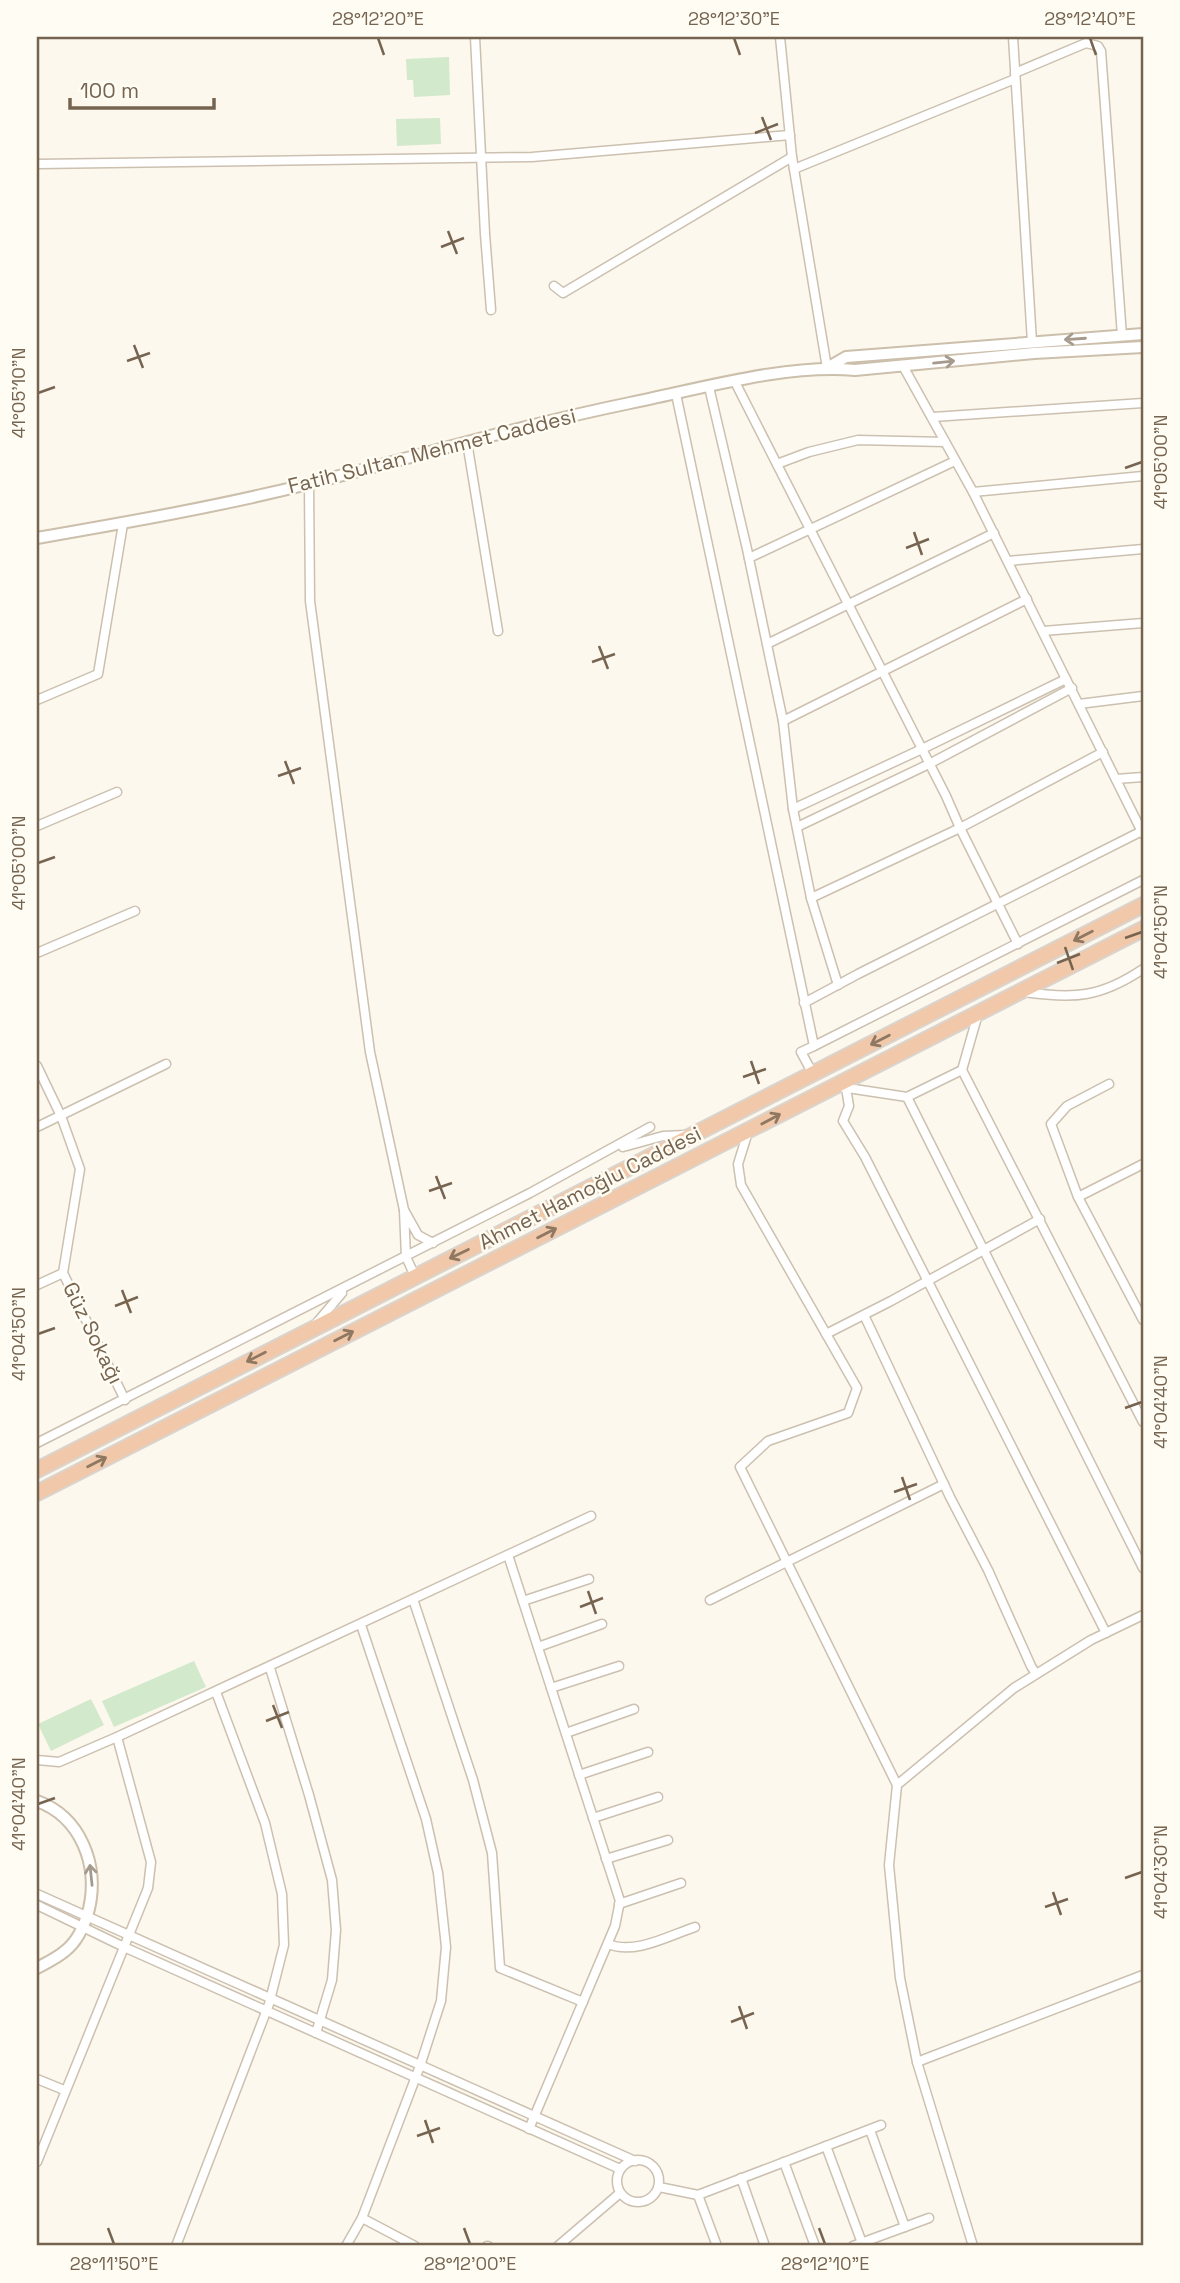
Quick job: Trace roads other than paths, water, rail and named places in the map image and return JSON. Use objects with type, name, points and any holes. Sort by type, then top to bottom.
[{"type":"highway","name":"Ahmet Hamoğlu Caddesi","points":[[37,1470],[1143,905]]},
{"type":"highway","name":"Ahmet Hamoğlu Caddesi","points":[[37,1493],[465,1273],[840,1087],[1143,929]]},
{"type":"main road","name":"Fatih Sultan Mehmet Caddesi","points":[[37,538],[123,524],[309,484],[565,416],[734,382],[827,368],[855,370],[903,366],[1143,334]]},
{"type":"main road","name":"Fatih Sultan Mehmet Caddesi","points":[[827,368],[846,357],[902,352],[1143,347]]},
{"type":"main road","points":[[902,352],[903,366]]},
{"type":"main road","points":[[37,1801],[62,1815],[78,1833],[88,1853],[93,1877],[92,1897],[85,1922],[66,1951],[37,1968]]},
{"type":"street","points":[[475,37],[491,310]]},
{"type":"street","points":[[780,37],[792,157],[827,368]]},
{"type":"street","points":[[1013,37],[1033,348]]},
{"type":"street","points":[[794,169],[1015,76],[1086,43],[1098,46],[1101,51],[1122,336]]},
{"type":"street","points":[[37,163],[531,157],[790,135]]},
{"type":"street","points":[[554,286],[563,293],[792,157]]},
{"type":"street","points":[[804,1003],[1142,833],[994,533],[903,366]]},
{"type":"street","points":[[734,382],[922,749],[1018,944]]},
{"type":"street","points":[[709,387],[783,721],[793,809],[811,898],[838,985]]},
{"type":"street","points":[[676,394],[814,1046]]},
{"type":"street","points":[[933,417],[1143,403]]},
{"type":"street","points":[[777,464],[809,452],[858,440],[945,442]]},
{"type":"street","points":[[467,442],[498,631]]},
{"type":"street","points":[[749,558],[955,461]]},
{"type":"street","points":[[973,492],[1143,476]]},
{"type":"street","points":[[309,484],[310,601],[370,1052],[404,1210],[406,1257],[415,1276]]},
{"type":"street","points":[[37,700],[98,674],[123,524]]},
{"type":"street","points":[[767,644],[994,533]]},
{"type":"street","points":[[1007,561],[1143,549]]},
{"type":"street","points":[[783,721],[1027,599]]},
{"type":"street","points":[[1043,631],[1143,623]]},
{"type":"street","points":[[793,809],[1066,679]]},
{"type":"street","points":[[797,827],[929,764],[1072,688]]},
{"type":"street","points":[[1079,704],[1143,696]]},
{"type":"street","points":[[811,898],[960,828],[1103,752]]},
{"type":"street","points":[[1116,779],[1143,777]]},
{"type":"street","points":[[37,826],[117,792]]},
{"type":"street","points":[[813,1074],[801,1052],[1143,880]]},
{"type":"street","points":[[37,953],[135,911]]},
{"type":"street","points":[[1021,991],[1081,996],[1114,986],[1143,969]]},
{"type":"street","points":[[978,1014],[962,1070],[1143,1422]]},
{"type":"street","points":[[37,1127],[166,1064]]},
{"type":"street","name":"Güz Sokağı","points":[[37,1066],[61,1116],[80,1169],[64,1273],[125,1399]]},
{"type":"street","points":[[840,1087],[906,1097],[962,1070]]},
{"type":"street","points":[[1109,1084],[1066,1106],[1051,1124],[1078,1197],[1143,1320]]},
{"type":"street","points":[[840,1087],[849,1106],[843,1121],[865,1157],[1106,1633]]},
{"type":"street","points":[[906,1097],[1143,1568]]},
{"type":"street","points":[[37,1443],[346,1288],[650,1127]]},
{"type":"street","points":[[748,1132],[738,1164],[741,1185],[857,1388],[848,1413],[768,1441],[740,1467],[897,1785],[888,1865],[900,1978],[917,2062],[973,2246]]},
{"type":"street","points":[[590,1161],[638,1142],[663,1136],[695,1135]]},
{"type":"street","points":[[1078,1197],[1143,1164]]},
{"type":"street","points":[[404,1210],[418,1235],[433,1243]]},
{"type":"street","points":[[826,1334],[1040,1219]]},
{"type":"street","points":[[37,1285],[64,1273]]},
{"type":"street","points":[[311,1330],[346,1288]]},
{"type":"street","points":[[864,1315],[1036,1674]]},
{"type":"street","points":[[710,1600],[944,1485]]},
{"type":"street","points":[[37,1760],[59,1762],[117,1737],[270,1668],[591,1516]]},
{"type":"street","points":[[508,1555],[620,1904],[615,1926],[529,2129]]},
{"type":"street","points":[[523,1601],[589,1579]]},
{"type":"street","points":[[413,1599],[473,1780],[492,1853],[500,1968],[583,2002]]},
{"type":"street","points":[[897,1785],[1014,1688],[1106,1633],[1143,1615]]},
{"type":"street","points":[[538,1647],[603,1624]]},
{"type":"street","points":[[346,2246],[362,2218],[420,2066],[441,2001],[446,1947],[438,1873],[426,1819],[361,1625]]},
{"type":"street","points":[[551,1688],[619,1666]]},
{"type":"street","points":[[270,1668],[332,1880],[335,1930],[332,1980],[316,2033]]},
{"type":"street","points":[[176,2246],[267,2011],[284,1945],[282,1894],[265,1823],[216,1692]]},
{"type":"street","points":[[566,1733],[634,1709]]},
{"type":"street","points":[[37,2162],[148,1888],[151,1862],[117,1737]]},
{"type":"street","points":[[579,1775],[648,1752]]},
{"type":"street","points":[[593,1818],[658,1797]]},
{"type":"street","points":[[607,1859],[668,1840]]},
{"type":"street","points":[[620,1904],[681,1883]]},
{"type":"street","points":[[37,1894],[124,1947],[621,2169]]},
{"type":"street","points":[[37,1905],[129,1935],[534,2118],[635,2161],[645,2162],[659,2179],[659,2187],[650,2199],[642,2202],[626,2199],[620,2193],[617,2183],[621,2169],[635,2161]]},
{"type":"street","points":[[607,1944],[630,1948],[695,1927]]},
{"type":"street","points":[[917,2062],[1143,1975]]},
{"type":"street","points":[[37,2079],[64,2090]]},
{"type":"street","points":[[659,2187],[698,2195],[881,2125]]},
{"type":"street","points":[[870,2130],[905,2227]]},
{"type":"street","points":[[826,2146],[857,2245],[929,2218]]},
{"type":"street","points":[[784,2162],[815,2246]]},
{"type":"street","points":[[741,2179],[765,2246]]},
{"type":"street","points":[[558,2246],[620,2193]]},
{"type":"street","points":[[698,2195],[717,2246]]},
{"type":"street","points":[[362,2218],[415,2246]]}]
